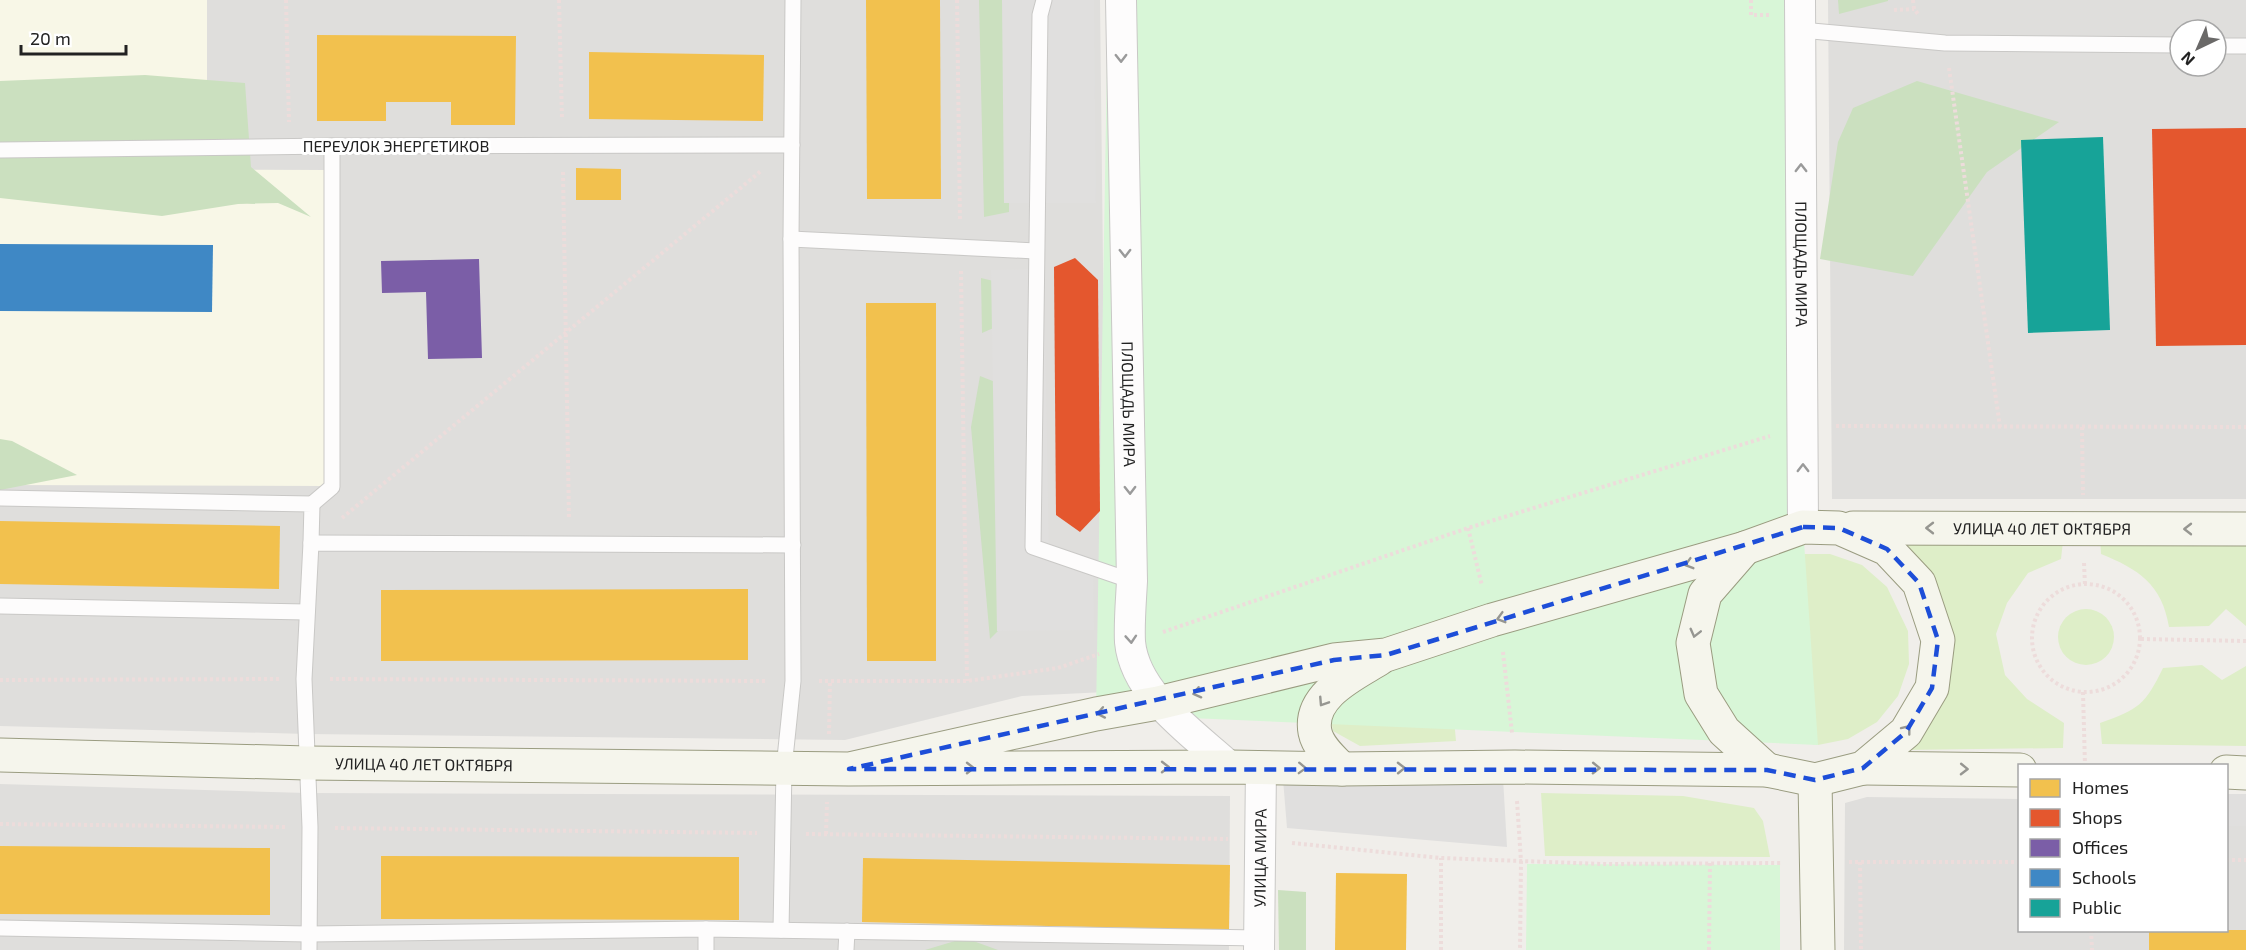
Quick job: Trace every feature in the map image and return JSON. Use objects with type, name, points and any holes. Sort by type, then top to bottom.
[{"type":"street","name":"ПЛОЩАДЬ МИРА","points":[[1121,0],[1131,581],[1130,643],[1138,669],[1158,703],[1245,767]]},
{"type":"street","name":"ПЛОЩАДЬ МИРА","points":[[1800,0],[1803,527]]},
{"type":"street","name":"УЛИЦА 40 ЛЕТ ОКТЯБРЯ","points":[[1803,527],[2246,529]]},
{"type":"street","points":[[849,769],[1085,716],[1158,703],[1334,660],[1386,655],[1492,620],[1745,548],[1803,527]]},
{"type":"street","points":[[1839,528],[1887,549],[1919,583],[1938,640],[1932,688],[1906,732],[1863,768]]},
{"type":"street","points":[[1745,548],[1705,594],[1693,643],[1701,694],[1724,731],[1767,770]]},
{"type":"street","points":[[1342,769],[1325,752],[1315,732],[1316,715],[1324,697],[1386,655]]},
{"type":"street","name":"УЛИЦА 40 ЛЕТ ОКТЯБРЯ","points":[[0,755],[307,763],[849,769]]},
{"type":"street","name":"УЛИЦА МИРА","points":[[1245,767],[1260,839],[1259,944]]},
{"type":"street","points":[[849,769],[1515,767],[1767,770],[1815,780],[1863,768],[2018,770]]},
{"type":"street","points":[[2228,772],[2246,772]]},
{"type":"street","points":[[1815,780],[1818,950]]},
{"type":"lane","points":[[781,930],[784,768],[794,681],[791,238],[793,0]]},
{"type":"lane","points":[[1044,0],[1040,15],[1033,548],[1131,581]]},
{"type":"lane","points":[[1801,30],[1945,43],[2168,45]]},
{"type":"lane","points":[[2228,45],[2246,46]]},
{"type":"lane","name":"ПЕРЕУЛОК ЭНЕРГЕТИКОВ","points":[[0,150],[332,146],[792,146]]},
{"type":"lane","points":[[0,498],[312,504],[332,487],[332,146]]},
{"type":"lane","points":[[791,238],[1036,250]]},
{"type":"lane","points":[[309,950],[310,827],[303,679],[312,504]]},
{"type":"lane","points":[[311,543],[793,545]]},
{"type":"lane","points":[[0,606],[307,612]]},
{"type":"lane","points":[[0,928],[309,934],[706,929],[847,931],[1259,944]]},
{"type":"lane","points":[[706,929],[706,950]]},
{"type":"lane","points":[[846,950],[847,931]]},
{"type":"path","points":[[286,0],[290,147]]},
{"type":"path","points":[[559,0],[570,544]]},
{"type":"path","points":[[957,0],[967,681]]},
{"type":"path","points":[[1913,0],[1914,9],[1945,43],[2000,427]]},
{"type":"path","points":[[311,543],[792,146]]},
{"type":"path","points":[[0,680],[967,681],[1058,668],[1468,528],[1802,426],[2246,427]]},
{"type":"path","points":[[1468,528],[1484,596]]},
{"type":"path","points":[[2076,584],[2095,585],[2114,592],[2128,604],[2138,621],[2140,639],[2139,651],[2132,668],[2119,681],[2102,690],[2083,692],[2065,688],[2051,680],[2039,665],[2032,647],[2032,628],[2039,611],[2059,591],[2076,584]]},
{"type":"path","points":[[2140,639],[2246,641]]},
{"type":"path","points":[[1503,651],[1513,738]]},
{"type":"path","points":[[2083,692],[2085,764]]},
{"type":"path","points":[[1517,794],[1521,861],[1521,950]]},
{"type":"path","points":[[0,824],[1260,839],[1441,858],[1602,864],[2018,862]]},
{"type":"path","points":[[1441,858],[1441,950]]},
{"type":"path","points":[[2228,860],[2246,860]]},
{"type":"path","points":[[1860,862],[1861,950]]},
{"type":"path","points":[[1709,950],[1710,863]]},
{"type":"path","points":[[2091,932],[2092,950]]},
{"type":"highlighted area","points":[[1803,527],[1839,528],[1887,549],[1919,583],[1938,640],[1932,688],[1906,732],[1863,768],[1815,780],[1767,770],[849,769],[1334,660],[1386,655]]},
{"type":"shaded area","points":[[0,0],[1100,0],[1106,692],[1022,696],[845,740],[307,734],[0,726]]},
{"type":"shaded area","points":[[0,0],[207,0],[207,135],[0,135]]},
{"type":"shaded area","points":[[1002,0],[1094,0],[1096,203],[1004,203]]},
{"type":"shaded area","points":[[1828,0],[2246,0],[2246,499],[1832,499]]},
{"type":"shaded area","points":[[0,169],[326,170],[326,486],[0,485]]},
{"type":"shaded area","points":[[1044,269],[1049,561],[1093,561],[1094,630],[997,631],[991,270]]},
{"type":"shaded area","points":[[1503,778],[1507,847],[1287,828],[1283,779]]},
{"type":"shaded area","points":[[0,784],[306,793],[1230,796],[1229,950],[0,950]]},
{"type":"shaded area","points":[[2228,794],[2246,794],[2246,826],[2228,826]]},
{"type":"shaded area","points":[[1867,797],[2018,799],[2018,932],[2228,932],[2228,802],[2246,802],[2246,950],[1844,950],[1845,803]]},
{"type":"green space","points":[[979,0],[1010,0],[1009,212],[984,217]]},
{"type":"green space","points":[[1108,0],[1793,0],[1803,527],[1818,745],[1096,714]]},
{"type":"green space","points":[[1838,0],[1888,0],[1888,1],[1839,14]]},
{"type":"green space","points":[[145,75],[245,83],[251,167],[311,217],[278,203],[238,204],[162,216],[0,198],[0,81]]},
{"type":"green space","points":[[1917,81],[2059,122],[1987,172],[1913,276],[1820,259],[1838,142],[1853,108]]},
{"type":"green space","points":[[981,278],[1006,284],[1005,323],[982,333]]},
{"type":"green space","points":[[980,376],[1008,387],[1016,613],[990,639],[971,427]]},
{"type":"green space","points":[[0,439],[12,441],[77,475],[0,490]]},
{"type":"green space","points":[[2100,536],[2246,538],[2246,626],[2226,609],[2209,626],[2169,627],[2166,612],[2154,589],[2137,572],[2101,554]]},
{"type":"green space","points":[[2063,541],[2061,559],[2028,573],[2007,603],[1996,634],[2005,675],[2027,699],[2064,723],[2063,748],[1902,750],[1930,724],[1945,694],[1953,652],[1947,612],[1931,579],[1907,544]]},
{"type":"green space","points":[[1797,554],[1830,554],[1862,565],[1887,587],[1908,631],[1909,664],[1898,696],[1877,722],[1848,739],[1818,745],[1785,740]]},
{"type":"green space","points":[[2086,609],[2101,614],[2109,622],[2114,637],[2109,652],[2101,660],[2086,665],[2071,660],[2063,652],[2058,637],[2063,622],[2071,614]]},
{"type":"green space","points":[[2202,665],[2222,680],[2246,666],[2246,746],[2102,744],[2100,723],[2124,714],[2139,704],[2151,690],[2163,668]]},
{"type":"green space","points":[[1449,666],[1456,741],[1360,746],[1333,731],[1330,714]]},
{"type":"green space","points":[[1541,793],[1683,796],[1754,808],[1763,821],[1770,857],[1545,856]]},
{"type":"green space","points":[[1527,864],[1780,865],[1780,950],[1526,950]]},
{"type":"green space","points":[[1278,890],[1306,892],[1306,950],[1279,950]]},
{"type":"green space","points":[[965,938],[998,950],[925,950]]},
{"type":"building: Homes","points":[[866,0],[940,0],[941,199],[867,199]]},
{"type":"building: Homes","points":[[317,35],[516,36],[515,125],[451,125],[451,102],[386,102],[386,121],[317,121]]},
{"type":"building: Homes","points":[[589,52],[764,55],[763,121],[589,119]]},
{"type":"building: Homes","points":[[576,168],[621,169],[621,200],[576,200]]},
{"type":"building: Homes","points":[[866,303],[936,303],[936,661],[867,661]]},
{"type":"building: Homes","points":[[0,521],[280,526],[279,589],[0,584]]},
{"type":"building: Homes","points":[[748,589],[748,660],[381,661],[381,590]]},
{"type":"building: Homes","points":[[0,846],[270,848],[270,915],[0,914]]},
{"type":"building: Homes","points":[[381,856],[739,857],[739,920],[381,919]]},
{"type":"building: Homes","points":[[863,858],[1230,865],[1229,930],[862,922]]},
{"type":"building: Homes","points":[[1336,873],[1407,874],[1406,950],[1335,950]]},
{"type":"building: Homes","points":[[2246,930],[2246,950],[2149,950],[2149,932]]},
{"type":"building: Shops","points":[[2246,128],[2246,345],[2156,346],[2152,129]]},
{"type":"building: Shops","points":[[1075,258],[1098,280],[1100,511],[1080,532],[1056,515],[1054,267]]},
{"type":"building: Offices","points":[[479,259],[482,358],[428,359],[426,292],[382,293],[381,261]]},
{"type":"building: Schools","points":[[0,244],[213,245],[212,312],[0,311]]},
{"type":"building: Public","points":[[2103,137],[2110,330],[2028,333],[2021,140]]}]
